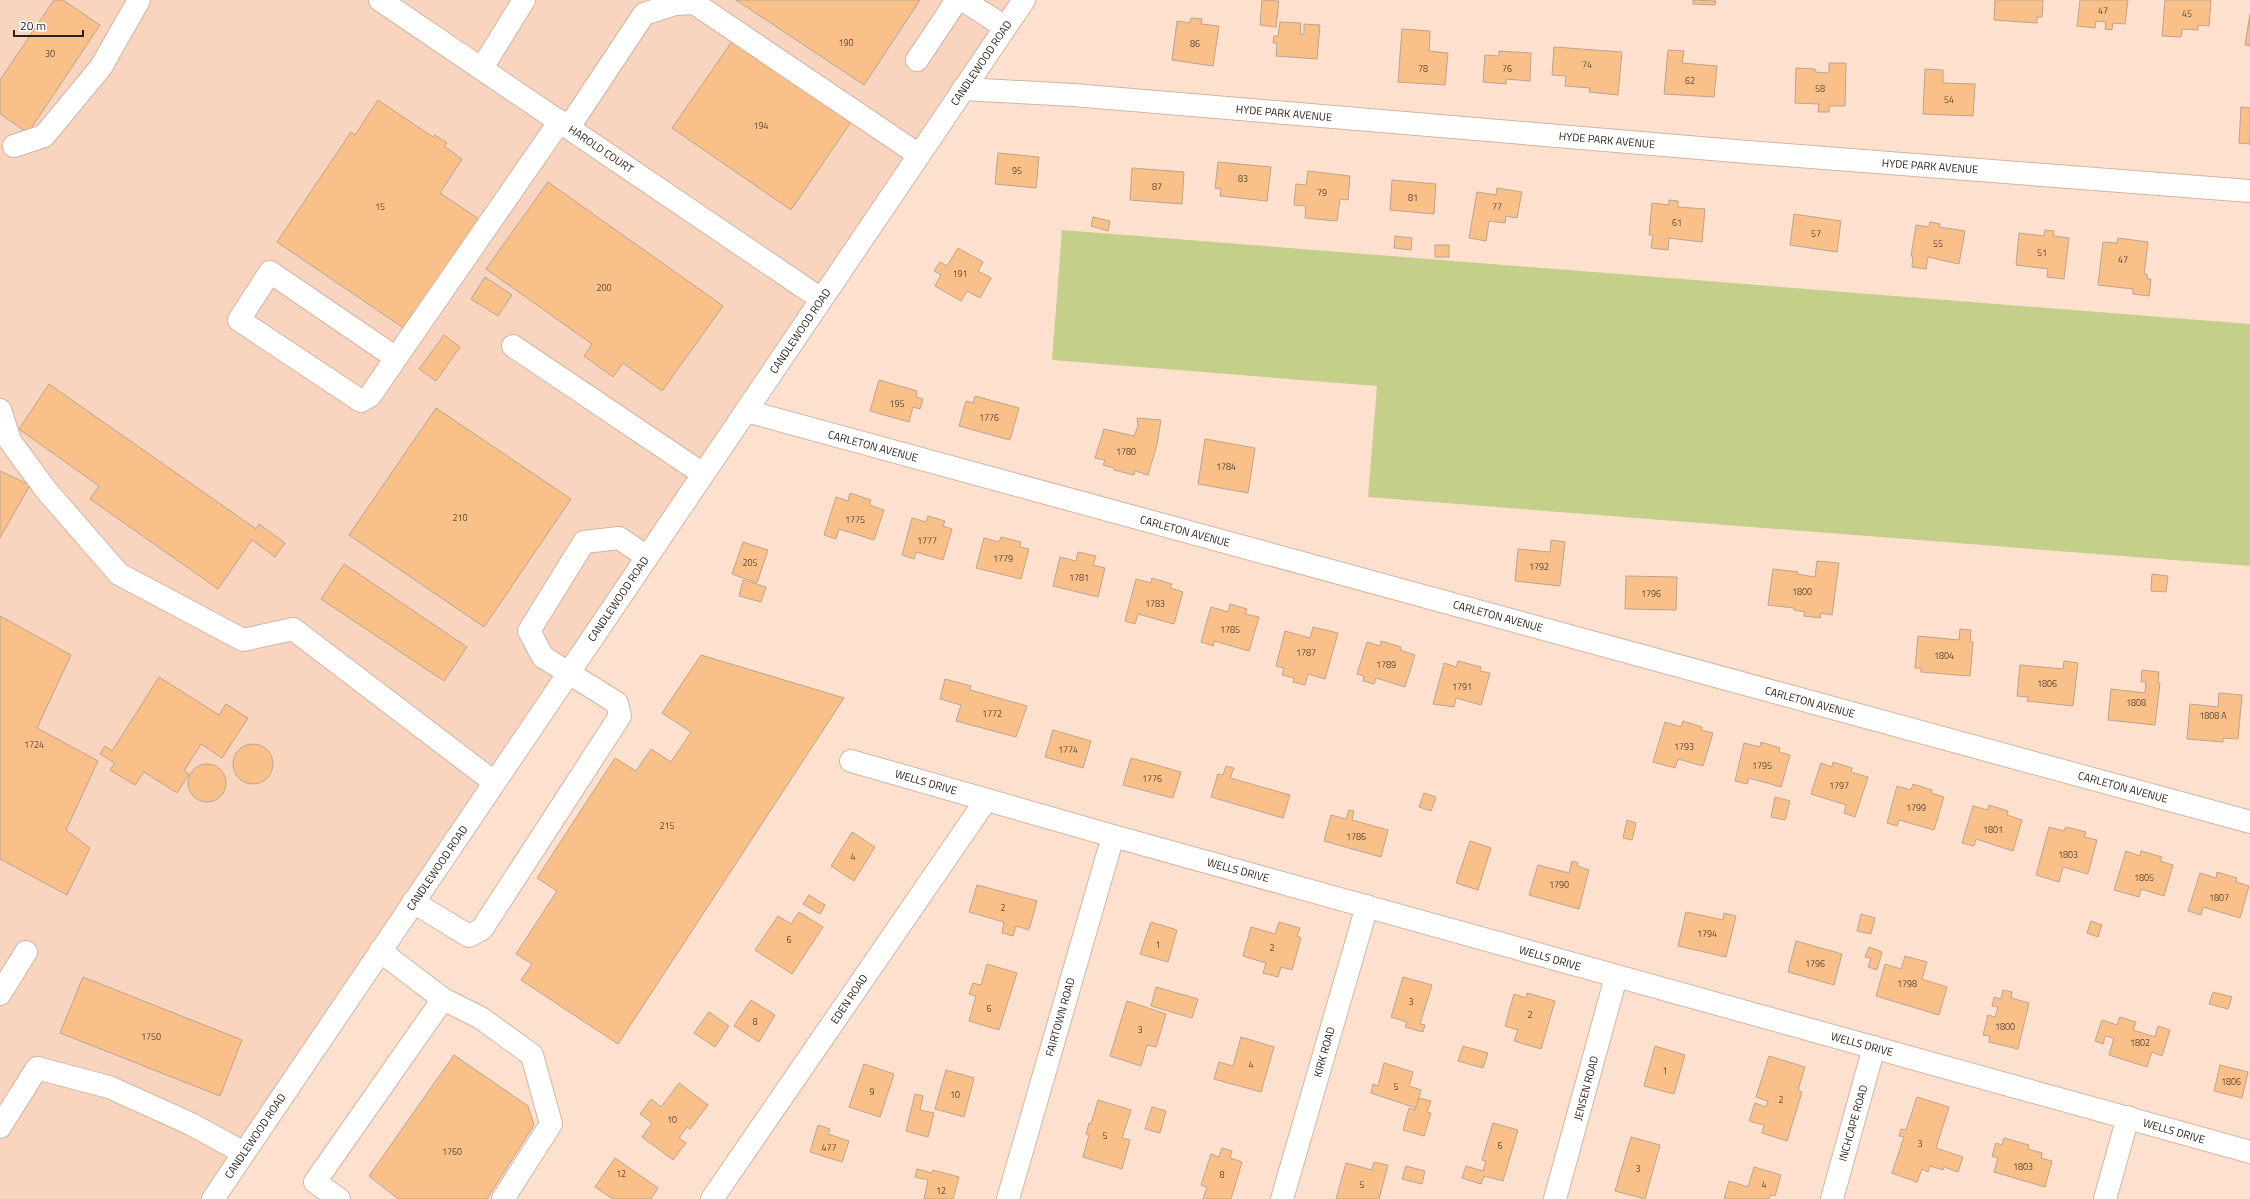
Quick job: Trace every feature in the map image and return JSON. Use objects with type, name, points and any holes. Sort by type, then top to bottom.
[{"type":"street","points":[[14,146],[44,136],[101,67],[139,0]]},
{"type":"street","name":"HAROLD COURT","points":[[380,0],[822,298]]},
{"type":"street","points":[[482,68],[524,0]]},
{"type":"street","points":[[917,60],[957,0]]},
{"type":"street","points":[[963,0],[1005,27]]},
{"type":"street","name":"CANDLEWOOD ROAD","points":[[213,1199],[1024,0]]},
{"type":"street","points":[[396,358],[270,272],[239,320],[361,400],[370,396],[644,14],[675,4],[694,3],[919,155]]},
{"type":"street","name":"HYDE PARK AVENUE","points":[[963,89],[1081,96],[1747,152],[2250,191]]},
{"type":"street","points":[[513,346],[703,474]]},
{"type":"street","points":[[0,410],[10,441],[46,490],[120,574],[243,640],[293,629],[494,782]]},
{"type":"street","name":"CARLETON AVENUE","points":[[746,411],[2250,822]]},
{"type":"street","points":[[413,902],[469,936],[482,929],[620,716],[617,703],[543,657],[529,631],[584,542],[619,538],[647,557]]},
{"type":"street","name":"WELLS DRIVE","points":[[851,761],[1616,977],[2128,1117],[2250,1152]]},
{"type":"street","name":"EDEN ROAD","points":[[712,1199],[986,800]]},
{"type":"street","name":"FAIRTOWN ROAD","points":[[1008,1199],[1113,836]]},
{"type":"street","name":"KIRK ROAD","points":[[1282,1199],[1367,906]]},
{"type":"street","points":[[380,951],[443,999],[481,1018],[532,1055],[551,1124],[503,1199]]},
{"type":"street","points":[[0,994],[26,952]]},
{"type":"street","name":"JENSEN ROAD","points":[[1555,1199],[1616,977]]},
{"type":"street","points":[[339,1199],[315,1182],[443,999]]},
{"type":"street","name":"INCHCAPE ROAD","points":[[1832,1199],[1874,1047]]},
{"type":"street","points":[[0,1127],[37,1068],[109,1087],[191,1124],[244,1153]]},
{"type":"street","points":[[2105,1199],[2128,1117]]},
{"type":"shaded area","points":[[0,0],[1024,0],[213,1199],[0,1199]]},
{"type":"green space","points":[[1062,230],[2250,324],[2250,566],[1368,497],[1377,386],[1052,360]]},
{"type":"building","points":[[54,0],[63,0],[100,25],[28,133],[0,114],[0,80]]},
{"type":"building","points":[[736,0],[920,0],[864,85]]},
{"type":"building","points":[[1262,0],[1279,1],[1276,27],[1260,25]]},
{"type":"building","points":[[1693,0],[1716,1],[1715,5],[1693,4]]},
{"type":"building","points":[[1995,0],[2043,0],[2042,17],[2037,17],[2037,23],[1994,20]]},
{"type":"building","points":[[2080,0],[2128,0],[2125,24],[2113,23],[2112,30],[2105,29],[2106,22],[2096,21],[2095,28],[2077,26]]},
{"type":"building","points":[[2165,0],[2211,0],[2209,26],[2198,25],[2198,30],[2182,29],[2181,37],[2162,36]]},
{"type":"building","points":[[2250,14],[2250,46],[2245,45]]},
{"type":"building","points":[[1191,18],[1202,19],[1201,24],[1219,26],[1213,66],[1172,60],[1177,21],[1190,23]]},
{"type":"building","points":[[1280,22],[1301,23],[1300,34],[1304,34],[1304,24],[1320,25],[1317,59],[1276,56],[1277,43],[1273,43],[1274,36],[1278,36]]},
{"type":"building","points":[[1402,29],[1430,31],[1429,51],[1448,53],[1445,85],[1398,82]]},
{"type":"building","points":[[733,40],[851,122],[791,210],[672,128]]},
{"type":"building","points":[[1554,47],[1622,52],[1618,95],[1589,92],[1590,88],[1565,86],[1566,76],[1552,75]]},
{"type":"building","points":[[1668,50],[1684,51],[1682,63],[1717,66],[1714,97],[1664,94]]},
{"type":"building","points":[[1499,51],[1531,53],[1530,81],[1506,79],[1506,84],[1483,82],[1485,55],[1499,56]]},
{"type":"building","points":[[1829,63],[1846,63],[1845,106],[1829,106],[1829,112],[1818,112],[1819,104],[1795,103],[1796,68],[1815,69],[1815,72],[1829,73]]},
{"type":"building","points":[[1925,69],[1943,70],[1943,83],[1975,84],[1973,116],[1923,114]]},
{"type":"building","points":[[378,100],[433,137],[435,135],[447,143],[444,146],[462,159],[440,193],[479,219],[405,329],[277,242],[351,132],[355,135]]},
{"type":"building","points":[[2241,107],[2250,108],[2250,144],[2239,143]]},
{"type":"building","points":[[998,153],[1039,157],[1036,188],[995,184]]},
{"type":"building","points":[[1218,162],[1271,167],[1267,201],[1220,196],[1221,189],[1215,188]]},
{"type":"building","points":[[1132,168],[1184,172],[1182,204],[1130,200]]},
{"type":"building","points":[[1308,171],[1350,176],[1348,200],[1340,199],[1337,221],[1305,218],[1306,206],[1294,205],[1296,184],[1306,185]]},
{"type":"building","points":[[1392,180],[1436,184],[1434,214],[1390,210]]},
{"type":"building","points":[[548,182],[723,306],[662,391],[623,363],[613,377],[584,356],[592,344],[486,269]]},
{"type":"building","points":[[1497,188],[1522,192],[1517,218],[1506,216],[1505,223],[1489,221],[1486,241],[1469,238],[1477,192],[1496,195]]},
{"type":"building","points":[[1669,200],[1678,201],[1678,207],[1705,209],[1702,242],[1669,238],[1668,250],[1651,248],[1653,235],[1649,235],[1652,203],[1669,205]]},
{"type":"building","points":[[1794,214],[1841,221],[1837,252],[1790,245]]},
{"type":"building","points":[[1093,217],[1110,221],[1108,231],[1091,226]]},
{"type":"building","points":[[1930,222],[1940,224],[1939,227],[1965,231],[1959,264],[1928,257],[1926,269],[1912,267],[1913,256],[1911,256],[1916,225],[1929,227]]},
{"type":"building","points":[[2045,230],[2054,231],[2053,236],[2069,238],[2064,279],[2047,277],[2048,269],[2016,265],[2019,233],[2044,236]]},
{"type":"building","points":[[1395,236],[1412,238],[1411,250],[1394,248]]},
{"type":"building","points":[[2118,238],[2148,242],[2144,274],[2147,274],[2147,279],[2151,279],[2149,296],[2133,294],[2133,289],[2098,285],[2103,242],[2117,243]]},
{"type":"building","points":[[1435,245],[1449,245],[1449,257],[1435,257]]},
{"type":"building","points":[[958,248],[983,262],[978,271],[991,278],[980,298],[967,291],[961,301],[935,286],[941,275],[934,271],[940,262],[947,266]]},
{"type":"building","points":[[485,277],[512,295],[498,316],[471,299]]},
{"type":"building","points":[[444,335],[460,347],[436,381],[419,369]]},
{"type":"building","points":[[879,380],[917,391],[916,397],[923,399],[920,409],[913,407],[909,422],[870,411]]},
{"type":"building","points":[[49,384],[256,529],[259,524],[285,543],[275,557],[252,540],[218,589],[90,499],[99,486],[19,429]]},
{"type":"building","points":[[975,396],[1019,408],[1010,440],[959,426],[966,401],[973,403]]},
{"type":"building","points":[[436,408],[571,499],[484,627],[349,535]]},
{"type":"building","points":[[1137,418],[1161,420],[1157,444],[1148,475],[1135,471],[1134,475],[1114,470],[1114,468],[1103,465],[1105,460],[1095,458],[1104,429],[1134,436],[1138,426]]},
{"type":"building","points":[[1205,439],[1255,448],[1248,493],[1198,484]]},
{"type":"building","points":[[0,471],[30,485],[0,538]]},
{"type":"building","points":[[850,493],[871,500],[869,505],[884,510],[874,540],[839,529],[836,539],[824,535],[836,497],[848,501]]},
{"type":"building","points":[[928,516],[945,521],[943,526],[952,529],[943,560],[916,552],[914,559],[902,555],[912,518],[926,522]]},
{"type":"building","points":[[1001,537],[1021,542],[1020,547],[1029,549],[1021,579],[976,568],[984,538],[999,542]]},
{"type":"building","points":[[1551,540],[1565,542],[1560,586],[1515,581],[1518,549],[1550,552]]},
{"type":"building","points":[[743,542],[768,550],[757,583],[732,574]]},
{"type":"building","points":[[1078,552],[1096,556],[1093,565],[1105,568],[1098,597],[1053,586],[1060,557],[1076,561]]},
{"type":"building","points":[[1817,561],[1839,563],[1832,615],[1821,613],[1820,618],[1804,616],[1805,612],[1794,610],[1794,608],[1768,605],[1773,569],[1798,572],[1797,574],[1815,577]]},
{"type":"building","points":[[344,564],[467,647],[444,681],[321,599]]},
{"type":"building","points":[[2152,574],[2168,576],[2166,592],[2151,591]]},
{"type":"building","points":[[1626,576],[1677,577],[1676,610],[1625,609]]},
{"type":"building","points":[[1152,578],[1172,584],[1170,588],[1183,592],[1174,624],[1138,614],[1135,624],[1125,621],[1136,579],[1151,583]]},
{"type":"building","points":[[743,580],[766,587],[761,602],[739,596]]},
{"type":"building","points":[[1230,604],[1247,609],[1245,614],[1259,617],[1249,651],[1214,641],[1213,646],[1201,642],[1211,607],[1228,612]]},
{"type":"building","points":[[0,616],[71,655],[37,728],[98,761],[66,830],[90,848],[67,895],[0,859]]},
{"type":"building","points":[[1313,627],[1338,633],[1325,679],[1308,674],[1305,685],[1293,682],[1294,678],[1282,675],[1284,668],[1276,666],[1285,631],[1310,638]]},
{"type":"building","points":[[1960,629],[1971,630],[1970,641],[1973,642],[1970,676],[1921,672],[1921,668],[1915,668],[1918,636],[1959,640]]},
{"type":"building","points":[[1381,641],[1401,647],[1400,650],[1415,655],[1405,687],[1376,678],[1374,684],[1363,681],[1364,676],[1357,674],[1367,642],[1380,646]]},
{"type":"building","points":[[701,655],[844,698],[618,1044],[521,980],[532,964],[516,954],[557,891],[537,878],[615,758],[636,771],[651,749],[671,762],[691,732],[662,713]]},
{"type":"building","points":[[1458,661],[1481,667],[1480,671],[1490,673],[1481,705],[1456,698],[1454,707],[1433,704],[1444,663],[1456,667]]},
{"type":"building","points":[[2064,661],[2078,663],[2073,706],[2027,701],[2028,697],[2017,696],[2020,665],[2063,669]]},
{"type":"building","points":[[2142,670],[2159,672],[2158,683],[2160,683],[2155,725],[2108,720],[2111,689],[2145,693],[2146,682],[2141,682]]},
{"type":"building","points":[[159,677],[219,715],[226,704],[248,718],[222,758],[201,744],[184,771],[189,774],[177,793],[144,772],[135,785],[110,770],[115,763],[100,754],[105,746],[112,751]]},
{"type":"building","points":[[945,679],[971,686],[970,690],[1027,706],[1016,737],[956,721],[961,705],[940,699]]},
{"type":"building","points":[[2219,693],[2242,695],[2238,739],[2223,738],[2223,742],[2187,739],[2190,704],[2218,707]]},
{"type":"building","points":[[1683,721],[1702,727],[1701,730],[1713,733],[1703,766],[1678,759],[1675,768],[1653,762],[1665,722],[1681,727]]},
{"type":"building","points":[[1053,730],[1091,741],[1083,768],[1045,757]]},
{"type":"building","points":[[1761,742],[1780,748],[1779,752],[1790,755],[1781,787],[1749,778],[1747,784],[1735,781],[1744,743],[1760,747]]},
{"type":"building","points":[[257,744],[264,747],[270,753],[273,764],[272,772],[264,781],[257,784],[249,784],[242,781],[234,772],[233,760],[236,753],[245,745]]},
{"type":"building","points":[[1131,758],[1181,772],[1173,798],[1123,785]]},
{"type":"building","points":[[1833,762],[1852,768],[1851,772],[1868,777],[1855,817],[1844,813],[1846,805],[1811,794],[1821,763],[1832,767]]},
{"type":"building","points":[[207,764],[217,767],[223,773],[226,783],[223,793],[217,799],[207,802],[197,799],[191,793],[188,783],[191,773],[197,767]]},
{"type":"building","points":[[1226,766],[1234,768],[1230,778],[1290,795],[1283,818],[1211,797],[1218,774],[1223,775]]},
{"type":"building","points":[[1913,784],[1932,790],[1931,793],[1944,797],[1934,830],[1899,820],[1897,826],[1887,823],[1897,786],[1911,790]]},
{"type":"building","points":[[1424,793],[1436,797],[1431,811],[1419,807]]},
{"type":"building","points":[[1775,797],[1790,801],[1785,820],[1771,817]]},
{"type":"building","points":[[1989,805],[2008,811],[2007,815],[2022,820],[2013,851],[1976,839],[1974,846],[1962,843],[1973,806],[1988,810]]},
{"type":"building","points":[[1349,810],[1354,811],[1352,820],[1388,830],[1381,857],[1324,841],[1331,815],[1346,819]]},
{"type":"building","points":[[1627,820],[1636,823],[1632,840],[1623,838]]},
{"type":"building","points":[[2049,827],[2064,831],[2066,827],[2086,832],[2084,837],[2097,840],[2088,874],[2063,867],[2059,882],[2036,875]]},
{"type":"building","points":[[852,832],[875,847],[854,881],[831,866]]},
{"type":"building","points":[[1470,841],[1491,848],[1478,890],[1456,883]]},
{"type":"building","points":[[2126,851],[2140,856],[2141,851],[2162,857],[2160,861],[2173,865],[2164,896],[2141,889],[2139,897],[2114,890]]},
{"type":"building","points":[[1572,861],[1578,863],[1577,866],[1589,870],[1579,909],[1529,895],[1538,865],[1569,873]]},
{"type":"building","points":[[2217,872],[2237,878],[2236,882],[2249,886],[2240,918],[2203,907],[2201,915],[2188,911],[2200,873],[2216,878]]},
{"type":"building","points":[[977,885],[1037,901],[1029,930],[1016,926],[1013,936],[1002,933],[1004,922],[969,912]]},
{"type":"building","points":[[809,895],[825,905],[820,914],[803,904]]},
{"type":"building","points":[[799,912],[823,927],[792,974],[755,950],[778,916],[791,924]]},
{"type":"building","points":[[1686,912],[1723,920],[1724,913],[1736,916],[1726,957],[1678,946]]},
{"type":"building","points":[[1861,914],[1875,918],[1871,934],[1857,931]]},
{"type":"building","points":[[2091,921],[2102,925],[2098,937],[2087,933]]},
{"type":"building","points":[[1151,922],[1177,930],[1168,962],[1140,954]]},
{"type":"building","points":[[1279,922],[1300,928],[1297,936],[1301,938],[1292,970],[1281,967],[1278,977],[1263,973],[1266,963],[1243,956],[1251,927],[1275,934]]},
{"type":"building","points":[[1796,941],[1842,954],[1834,985],[1788,972]]},
{"type":"building","points":[[1869,947],[1882,952],[1877,970],[1868,967],[1871,958],[1865,957]]},
{"type":"building","points":[[1905,956],[1927,962],[1922,979],[1947,987],[1939,1015],[1876,996],[1885,964],[1901,969]]},
{"type":"building","points":[[987,964],[1017,973],[999,1030],[969,1021],[976,996],[969,994],[973,983],[981,985]]},
{"type":"building","points":[[83,977],[242,1040],[220,1096],[60,1033]]},
{"type":"building","points":[[1403,977],[1432,985],[1420,1024],[1425,1025],[1423,1032],[1405,1027],[1407,1022],[1391,1017]]},
{"type":"building","points":[[1156,987],[1198,999],[1192,1018],[1151,1006]]},
{"type":"building","points":[[2003,990],[2012,992],[2011,998],[2029,1003],[2018,1049],[1989,1042],[1990,1036],[1983,1035],[1988,1015],[1995,1017],[1998,1007],[1992,1006],[1994,997],[2001,999]]},
{"type":"building","points":[[2213,992],[2232,997],[2228,1009],[2209,1004]]},
{"type":"building","points":[[1527,993],[1555,1001],[1541,1049],[1514,1041],[1518,1030],[1505,1026],[1514,994],[1526,998]]},
{"type":"building","points":[[751,1000],[775,1015],[759,1042],[734,1026]]},
{"type":"building","points":[[1127,1001],[1166,1014],[1156,1047],[1147,1045],[1141,1066],[1110,1056]]},
{"type":"building","points":[[709,1012],[729,1026],[715,1047],[694,1033]]},
{"type":"building","points":[[2120,1017],[2136,1022],[2133,1030],[2155,1037],[2158,1026],[2170,1030],[2162,1056],[2152,1052],[2147,1067],[2109,1055],[2114,1038],[2105,1036],[2103,1044],[2095,1041],[2102,1020],[2117,1025]]},
{"type":"building","points":[[1241,1037],[1274,1047],[1261,1092],[1214,1079],[1219,1062],[1233,1066]]},
{"type":"building","points":[[1463,1046],[1488,1053],[1483,1068],[1458,1061]]},
{"type":"building","points":[[1655,1046],[1685,1055],[1674,1094],[1644,1086]]},
{"type":"building","points":[[454,1055],[528,1106],[534,1125],[487,1199],[398,1199],[369,1176]]},
{"type":"building","points":[[1769,1056],[1805,1067],[1798,1090],[1802,1092],[1787,1141],[1762,1133],[1764,1125],[1749,1121],[1755,1103],[1766,1107],[1768,1101],[1756,1097]]},
{"type":"building","points":[[1384,1063],[1413,1072],[1409,1086],[1421,1090],[1416,1108],[1371,1093],[1373,1084],[1378,1086]]},
{"type":"building","points":[[864,1064],[894,1074],[880,1117],[849,1107]]},
{"type":"building","points":[[2220,1065],[2248,1072],[2242,1098],[2214,1091]]},
{"type":"building","points":[[946,1070],[974,1078],[964,1117],[935,1109]]},
{"type":"building","points":[[679,1083],[708,1105],[690,1129],[687,1127],[679,1138],[686,1143],[673,1160],[642,1137],[652,1123],[640,1114],[651,1099],[661,1107]]},
{"type":"building","points":[[915,1094],[923,1096],[920,1110],[934,1113],[928,1137],[906,1131]]},
{"type":"building","points":[[1917,1097],[1949,1107],[1936,1148],[1963,1157],[1958,1172],[1944,1167],[1943,1170],[1930,1166],[1928,1172],[1922,1169],[1917,1182],[1892,1173],[1904,1137],[1899,1136],[1901,1129],[1906,1130]]},
{"type":"building","points":[[1419,1098],[1431,1101],[1427,1112],[1431,1113],[1424,1136],[1403,1130],[1409,1108],[1415,1110]]},
{"type":"building","points":[[1098,1100],[1131,1110],[1122,1138],[1130,1140],[1122,1169],[1083,1157],[1089,1135],[1086,1134],[1089,1123],[1091,1124]]},
{"type":"building","points":[[1152,1107],[1166,1111],[1160,1133],[1145,1129]]},
{"type":"building","points":[[1493,1123],[1518,1130],[1503,1181],[1484,1176],[1481,1184],[1462,1178],[1466,1166],[1483,1171],[1486,1161],[1482,1160]]},
{"type":"building","points":[[818,1125],[830,1129],[828,1134],[849,1141],[842,1162],[810,1152]]},
{"type":"building","points":[[1631,1137],[1660,1145],[1645,1199],[1615,1191]]},
{"type":"building","points":[[2004,1138],[2029,1145],[2028,1149],[2042,1153],[2041,1158],[2052,1161],[2045,1187],[1994,1172],[1998,1158],[1992,1156],[1996,1143],[2002,1145]]},
{"type":"building","points":[[1222,1148],[1232,1151],[1230,1158],[1242,1162],[1231,1199],[1203,1199],[1207,1187],[1201,1185],[1211,1154],[1219,1157]]},
{"type":"building","points":[[615,1158],[658,1188],[651,1199],[613,1199],[595,1187]]},
{"type":"building","points":[[1374,1162],[1388,1165],[1379,1199],[1336,1199],[1346,1163],[1372,1170]]},
{"type":"building","points":[[1406,1166],[1425,1171],[1422,1184],[1402,1179]]},
{"type":"building","points":[[1754,1167],[1781,1175],[1775,1196],[1771,1195],[1769,1199],[1724,1199],[1729,1181],[1748,1187]]},
{"type":"building","points":[[917,1169],[932,1173],[933,1170],[959,1177],[953,1199],[924,1199],[928,1180],[915,1177]]}]
